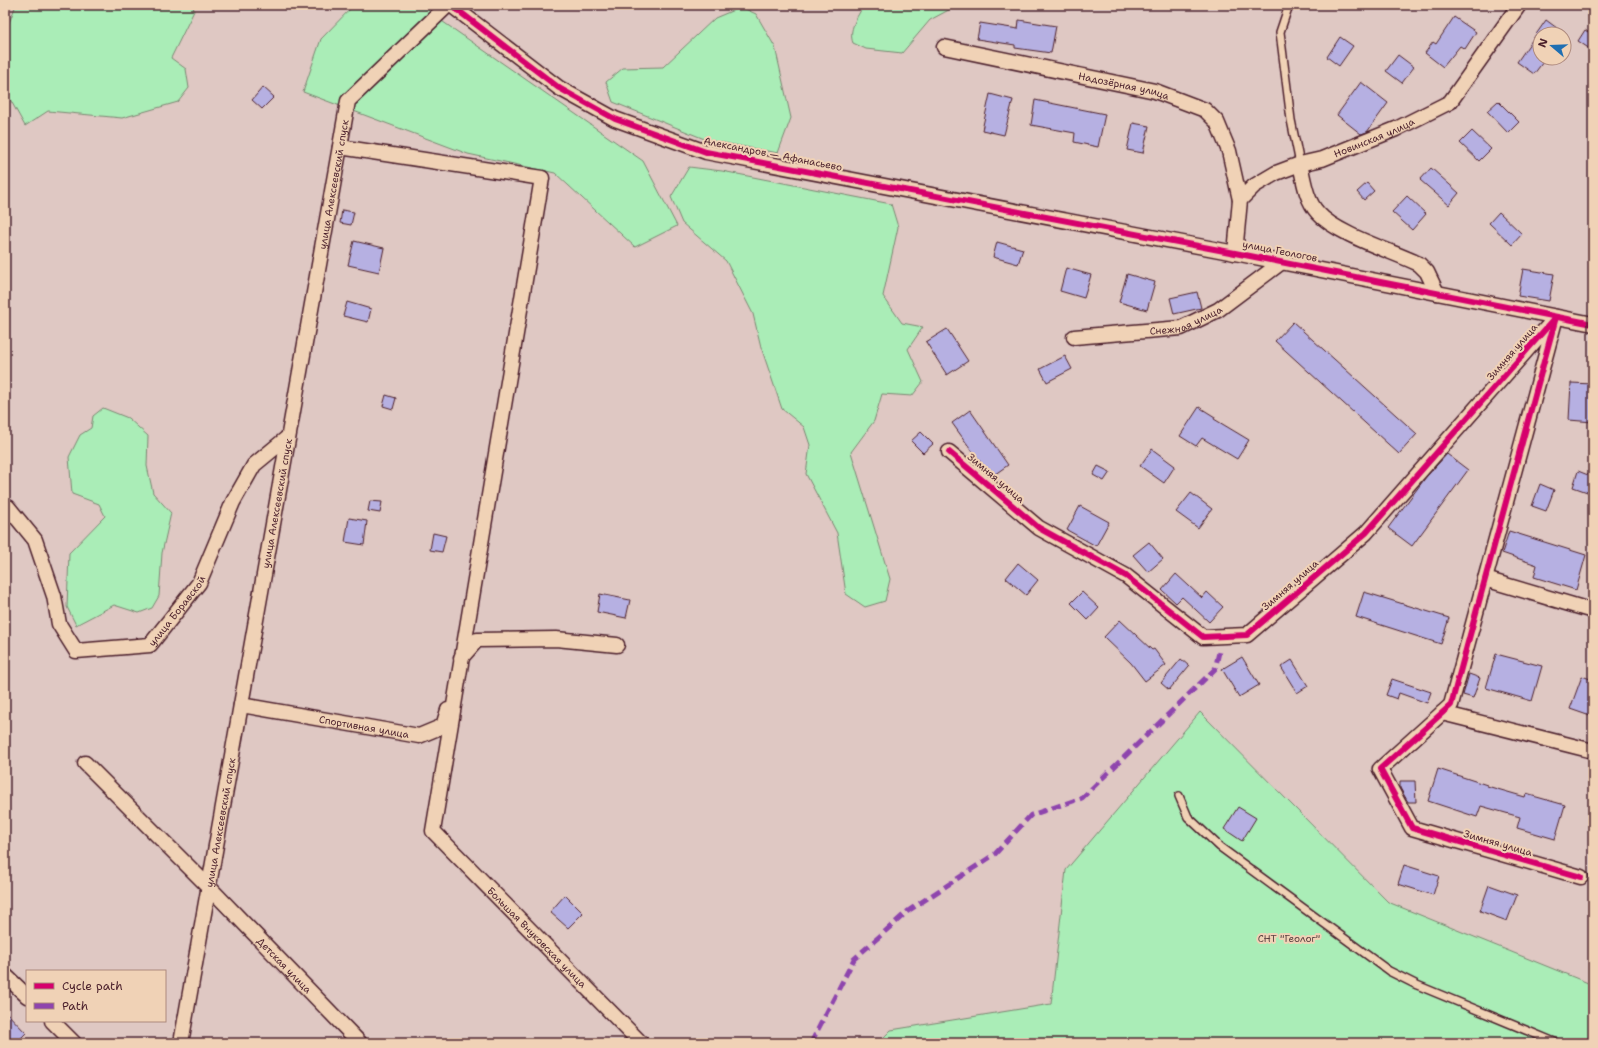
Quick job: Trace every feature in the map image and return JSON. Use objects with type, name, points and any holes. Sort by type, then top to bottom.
[{"type":"street","name":"улица Алексеевский спуск","points":[[181,1043],[348,100],[448,5]]},
{"type":"street","name":"Александров — Афанасьево","points":[[451,5],[559,88],[614,119],[706,152],[963,200]]},
{"type":"street","name":"Новинская улица","points":[[1240,200],[1254,186],[1276,173],[1300,164],[1322,159],[1396,129],[1450,102],[1519,5]]},
{"type":"street","name":"Надозёрная улица","points":[[944,47],[1155,91],[1205,110],[1217,122],[1229,151],[1240,200]]},
{"type":"street","points":[[340,147],[542,178],[462,658]]},
{"type":"street","points":[[1300,164],[1307,193],[1318,213],[1340,230],[1419,264],[1427,272],[1437,293]]},
{"type":"street","name":"улица Геологов","points":[[963,200],[1593,324]]},
{"type":"street","points":[[1236,253],[1240,200]]},
{"type":"street","name":"Снежная улица","points":[[1074,337],[1181,328],[1218,310],[1282,262]]},
{"type":"street","name":"Зимняя улица","points":[[949,452],[1039,528],[1126,576],[1203,637],[1247,635],[1366,532],[1556,317]]},
{"type":"street","name":"Зимняя улица","points":[[1556,317],[1451,704],[1380,769],[1412,828],[1581,877]]},
{"type":"street","name":"улица Боравской","points":[[5,506],[8,507],[35,540],[54,596],[60,624],[76,651],[150,645],[199,583],[233,502],[254,465],[288,437]]},
{"type":"street","points":[[1485,579],[1593,611]]},
{"type":"street","name":"Спортивная улица","points":[[241,705],[420,736],[443,726],[450,701],[454,666],[477,640],[556,639],[617,645]]},
{"type":"street","name":"Большая Внуковская улица","points":[[462,658],[433,830],[642,1043]]},
{"type":"street","points":[[1442,713],[1593,751]]},
{"type":"street","name":"Детская улица","points":[[85,763],[209,887],[360,1043]]},
{"type":"street","points":[[5,974],[26,995]]},
{"type":"street","points":[[53,1022],[74,1043]]},
{"type":"lane","points":[[1289,5],[1280,32],[1291,120],[1300,164]]},
{"type":"lane","points":[[1179,796],[1188,817],[1220,847],[1389,971],[1417,985],[1557,1043]]},
{"type":"green space","points":[[16,5],[193,5],[194,11],[171,58],[186,69],[189,88],[178,102],[122,118],[48,111],[25,126],[6,92],[5,33]]},
{"type":"green space","points":[[354,5],[423,5],[436,17],[643,161],[677,226],[635,247],[555,173],[468,154],[303,92],[321,39]]},
{"type":"green space","points":[[864,5],[958,5],[930,20],[902,53],[866,49],[853,43],[852,28]]},
{"type":"green space","points":[[741,7],[756,14],[775,47],[791,118],[778,153],[707,140],[613,102],[606,82],[623,68],[663,67],[715,18]]},
{"type":"green space","points":[[689,167],[722,171],[891,204],[898,227],[883,296],[902,323],[923,327],[908,349],[923,382],[912,396],[882,394],[874,421],[851,452],[890,579],[885,601],[865,607],[846,594],[837,533],[806,474],[810,445],[804,427],[782,409],[761,347],[753,314],[726,261],[682,223],[671,197]]},
{"type":"green space","points":[[103,408],[128,418],[148,436],[147,466],[153,493],[171,513],[162,553],[159,596],[152,608],[139,613],[114,605],[76,625],[67,607],[69,553],[105,516],[99,504],[72,494],[69,457],[80,435],[91,428],[93,416]]},
{"type":"green space","name":"СНТ \"Геолог\"","points":[[1200,712],[1388,902],[1593,985],[1593,1043],[878,1043],[891,1030],[1051,1004],[1066,870]]},
{"type":"building","points":[[1454,17],[1476,32],[1465,49],[1460,46],[1443,67],[1425,53],[1433,42],[1436,44]]},
{"type":"building","points":[[1019,20],[1056,26],[1051,53],[1015,48],[1015,45],[977,39],[980,23],[1018,29]]},
{"type":"building","points":[[1546,20],[1554,26],[1542,26]]},
{"type":"building","points":[[1585,30],[1593,35],[1593,51],[1578,41]]},
{"type":"building","points":[[1340,37],[1353,46],[1339,66],[1327,57]]},
{"type":"building","points":[[1532,40],[1532,66],[1540,66],[1534,74],[1517,62]]},
{"type":"building","points":[[1398,55],[1414,67],[1402,83],[1386,71]]},
{"type":"building","points":[[1361,82],[1388,103],[1367,132],[1361,134],[1337,115]]},
{"type":"building","points":[[263,87],[274,97],[262,109],[252,100]]},
{"type":"building","points":[[990,94],[1013,100],[1004,135],[982,130]]},
{"type":"building","points":[[1035,100],[1105,114],[1098,147],[1074,142],[1075,133],[1031,125]]},
{"type":"building","points":[[1498,101],[1519,122],[1508,133],[1487,111]]},
{"type":"building","points":[[1133,123],[1149,126],[1143,153],[1127,150]]},
{"type":"building","points":[[1472,131],[1491,149],[1479,161],[1460,143]]},
{"type":"building","points":[[1431,168],[1459,193],[1449,205],[1420,180]]},
{"type":"building","points":[[1367,183],[1374,191],[1364,200],[1357,192]]},
{"type":"building","points":[[1407,196],[1426,214],[1412,230],[1392,212]]},
{"type":"building","points":[[342,210],[354,212],[351,225],[340,223]]},
{"type":"building","points":[[1499,212],[1522,234],[1512,245],[1489,223]]},
{"type":"building","points":[[354,241],[384,248],[379,272],[348,265]]},
{"type":"building","points":[[997,242],[1023,249],[1018,264],[993,257]]},
{"type":"building","points":[[1066,268],[1091,275],[1084,298],[1060,291]]},
{"type":"building","points":[[1523,269],[1554,274],[1549,301],[1518,296]]},
{"type":"building","points":[[1127,274],[1155,282],[1147,310],[1119,302]]},
{"type":"building","points":[[1197,292],[1201,308],[1174,314],[1170,298]]},
{"type":"building","points":[[347,302],[371,309],[368,322],[343,316]]},
{"type":"building","points":[[1293,322],[1417,434],[1399,454],[1275,341]]},
{"type":"building","points":[[947,329],[968,361],[947,375],[926,342]]},
{"type":"building","points":[[1065,356],[1072,369],[1047,382],[1040,369]]},
{"type":"building","points":[[1571,383],[1593,384],[1593,422],[1569,420]]},
{"type":"building","points":[[386,395],[396,398],[393,409],[383,406]]},
{"type":"building","points":[[1199,407],[1215,417],[1214,419],[1249,440],[1237,459],[1202,438],[1196,446],[1180,436]]},
{"type":"building","points":[[970,410],[1008,465],[991,477],[952,423]]},
{"type":"building","points":[[921,432],[933,444],[923,453],[911,441]]},
{"type":"building","points":[[1152,449],[1175,466],[1164,483],[1140,466]]},
{"type":"building","points":[[1447,454],[1468,470],[1412,546],[1388,528],[1426,477]]},
{"type":"building","points":[[1098,466],[1110,472],[1104,481],[1093,475]]},
{"type":"building","points":[[1578,471],[1593,477],[1593,494],[1573,487]]},
{"type":"building","points":[[1540,484],[1554,490],[1546,511],[1532,506]]},
{"type":"building","points":[[1191,493],[1212,509],[1198,528],[1176,512]]},
{"type":"building","points":[[370,501],[382,502],[380,513],[368,511]]},
{"type":"building","points":[[1080,506],[1109,522],[1096,546],[1067,530]]},
{"type":"building","points":[[349,518],[367,521],[364,545],[345,542]]},
{"type":"building","points":[[1509,531],[1586,555],[1576,590],[1534,577],[1537,565],[1502,553]]},
{"type":"building","points":[[433,533],[446,536],[442,552],[430,550]]},
{"type":"building","points":[[1149,542],[1163,559],[1148,572],[1133,555]]},
{"type":"building","points":[[1018,563],[1038,580],[1026,595],[1006,578]]},
{"type":"building","points":[[1176,574],[1202,598],[1207,592],[1223,607],[1209,622],[1182,597],[1176,603],[1162,590]]},
{"type":"building","points":[[1082,592],[1099,608],[1088,620],[1071,603]]},
{"type":"building","points":[[1364,592],[1449,618],[1441,644],[1356,617]]},
{"type":"building","points":[[600,594],[630,600],[626,618],[597,612]]},
{"type":"building","points":[[1120,620],[1152,650],[1154,649],[1166,665],[1145,681],[1131,663],[1104,637]]},
{"type":"building","points":[[1496,654],[1542,666],[1532,701],[1486,688]]},
{"type":"building","points":[[1242,657],[1259,685],[1239,697],[1222,669]]},
{"type":"building","points":[[1181,659],[1189,666],[1169,690],[1161,683]]},
{"type":"building","points":[[1292,660],[1308,686],[1297,693],[1281,667]]},
{"type":"building","points":[[1469,674],[1480,678],[1473,698],[1463,695]]},
{"type":"building","points":[[1582,676],[1593,680],[1593,717],[1570,709]]},
{"type":"building","points":[[1392,679],[1431,692],[1427,703],[1399,693],[1397,699],[1386,695]]},
{"type":"building","points":[[1438,769],[1525,797],[1526,794],[1565,805],[1555,839],[1517,828],[1520,817],[1481,806],[1477,817],[1428,801]]},
{"type":"building","points":[[1400,781],[1415,781],[1416,802],[1408,802],[1400,788]]},
{"type":"building","points":[[1238,807],[1256,818],[1242,841],[1224,829]]},
{"type":"building","points":[[1404,865],[1439,876],[1433,895],[1398,884]]},
{"type":"building","points":[[1489,885],[1517,895],[1507,921],[1480,911]]},
{"type":"building","points":[[565,895],[583,913],[568,928],[550,912]]},
{"type":"building","points":[[5,1011],[26,1033],[16,1043],[5,1043]]},
{"type":"marked path","points":[[811,1043],[854,959],[908,911],[995,854],[1031,815],[1082,798],[1215,669],[1220,648]]},
{"type":"cycle path","points":[[451,5],[559,88],[615,119],[706,152],[1235,253],[1593,324]]},
{"type":"cycle path","points":[[949,452],[1039,528],[1126,576],[1203,637],[1247,635],[1366,533],[1556,317],[1451,705],[1380,769],[1412,828],[1581,877]]}]
